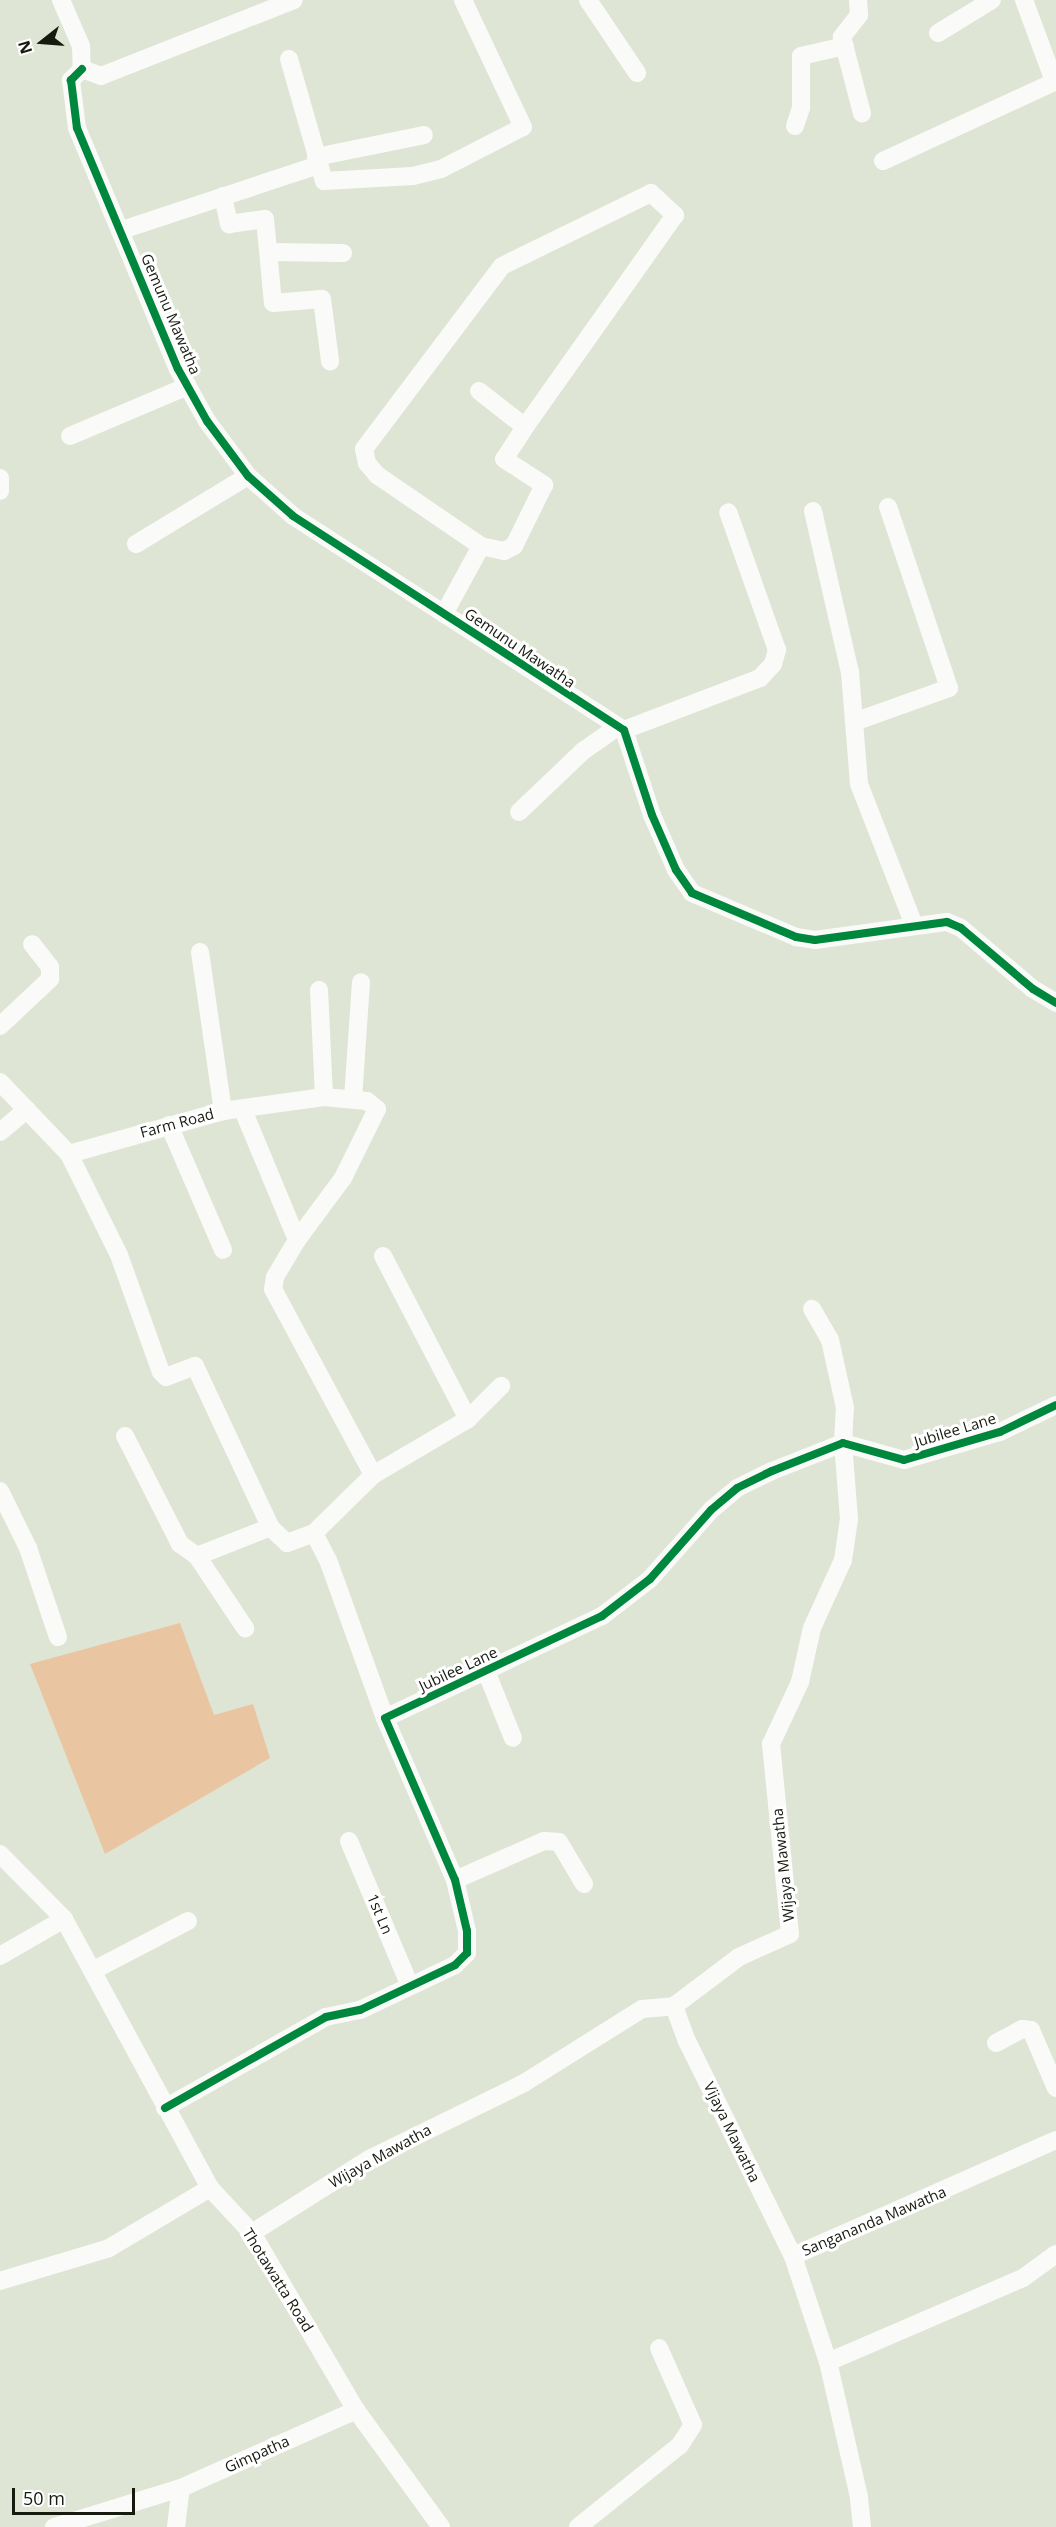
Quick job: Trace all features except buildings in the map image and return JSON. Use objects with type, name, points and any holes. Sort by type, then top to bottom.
[{"type":"street","points":[[61,0],[81,46],[82,69],[101,76],[294,0]]},
{"type":"street","points":[[289,59],[324,181],[334,184],[413,176],[441,169],[523,127],[463,0]]},
{"type":"street","points":[[588,0],[637,74]]},
{"type":"street","points":[[858,0],[858,15],[842,37],[862,112]]},
{"type":"street","points":[[938,33],[992,0]]},
{"type":"street","points":[[883,160],[1055,81],[1024,0]]},
{"type":"street","points":[[795,126],[801,108],[801,57],[845,46]]},
{"type":"street","name":"Gemunu Mawatha","points":[[82,69],[71,80],[77,128],[188,387],[207,421],[248,476],[293,516],[620,729]]},
{"type":"street","points":[[122,230],[317,161],[424,135]]},
{"type":"street","points":[[651,193],[675,215],[504,459],[544,484],[514,546],[504,551],[481,546],[377,475],[367,463],[364,449],[502,266],[651,193]]},
{"type":"street","points":[[223,196],[229,224],[265,219],[270,252],[273,303],[321,299],[330,361]]},
{"type":"street","points":[[270,252],[343,253]]},
{"type":"street","points":[[70,436],[188,387]]},
{"type":"street","points":[[479,391],[525,427]]},
{"type":"street","points":[[136,544],[248,476]]},
{"type":"street","points":[[0,478],[0,491]]},
{"type":"street","points":[[854,722],[949,688],[888,507]]},
{"type":"street","points":[[519,812],[583,751],[620,729],[760,678],[773,664],[777,650],[728,512]]},
{"type":"street","points":[[813,512],[850,672],[859,784],[914,926]]},
{"type":"street","points":[[444,614],[481,546]]},
{"type":"street","points":[[620,729],[652,815],[676,870],[692,893],[796,937],[815,940],[946,922],[961,928],[1033,989],[1056,1003]]},
{"type":"street","points":[[0,1026],[50,979],[50,967],[32,944]]},
{"type":"street","points":[[200,952],[223,1111]]},
{"type":"street","points":[[361,982],[353,1099],[372,1105],[377,1109],[376,1115],[343,1178],[297,1240],[275,1277],[275,1297],[373,1475]]},
{"type":"street","points":[[319,990],[324,1097]]},
{"type":"street","points":[[0,1082],[69,1154],[118,1255],[161,1372],[166,1377],[195,1366],[271,1527],[287,1543],[314,1533],[373,1475],[468,1419],[501,1386]]},
{"type":"street","name":"Farm Road","points":[[69,1154],[223,1111],[324,1097],[353,1099]]},
{"type":"street","points":[[0,1132],[27,1109]]},
{"type":"street","points":[[243,1110],[297,1240]]},
{"type":"street","points":[[169,1125],[223,1250]]},
{"type":"street","points":[[383,1256],[468,1419]]},
{"type":"street","points":[[812,1309],[830,1340],[845,1408],[843,1443]]},
{"type":"street","name":"Jubilee Lane","points":[[385,1718],[602,1616],[650,1579],[711,1510],[737,1488],[843,1443],[904,1460],[1000,1432],[1056,1405]]},
{"type":"street","points":[[125,1436],[180,1544],[197,1556],[244,1628]]},
{"type":"street","name":"Wijaya Mawatha","points":[[252,2233],[369,2159],[524,2084],[642,2009],[674,2006],[739,1956],[790,1934],[771,1744],[800,1682],[812,1628],[843,1560],[849,1518],[843,1443]]},
{"type":"street","points":[[0,1491],[28,1548],[58,1637]]},
{"type":"street","points":[[197,1556],[271,1527]]},
{"type":"street","points":[[165,2108],[326,2017],[360,2010],[455,1965],[467,1953],[467,1931],[455,1880],[385,1718],[328,1560],[314,1533]]},
{"type":"street","points":[[486,1671],[513,1738]]},
{"type":"street","name":"1st Ln","points":[[350,1841],[410,1986]]},
{"type":"street","points":[[455,1880],[544,1841],[559,1842],[584,1884]]},
{"type":"street","name":"Thotawatta Road","points":[[0,1854],[64,1919],[94,1970],[165,2108],[210,2188],[252,2233],[356,2410],[441,2527]]},
{"type":"street","points":[[0,1956],[64,1919]]},
{"type":"street","points":[[94,1970],[188,1921]]},
{"type":"street","name":"Vijaya Mawatha","points":[[674,2006],[687,2040],[793,2256]]},
{"type":"street","points":[[996,2043],[1022,2029],[1030,2030],[1056,2088]]},
{"type":"street","name":"Sangananda Mawatha","points":[[862,2527],[859,2497],[828,2362],[793,2256],[1056,2140]]},
{"type":"street","points":[[0,2281],[109,2248],[210,2188]]},
{"type":"street","points":[[828,2362],[1023,2278],[1056,2254]]},
{"type":"street","points":[[578,2527],[680,2445],[693,2425],[659,2348]]},
{"type":"street","name":"Gimpatha","points":[[54,2527],[181,2488],[356,2410]]},
{"type":"street","points":[[176,2527],[181,2488]]},
{"type":"shaded area","points":[[180,1623],[214,1715],[253,1704],[270,1758],[105,1854],[30,1664]]},
{"type":"cycle path","points":[[82,69],[71,80],[77,128],[178,369],[207,421],[248,476],[293,516],[624,730],[652,815],[676,870],[692,893],[796,937],[815,940],[947,922],[961,928],[1033,989],[1056,1003]]},
{"type":"cycle path","points":[[165,2108],[326,2017],[360,2010],[455,1965],[467,1953],[467,1931],[455,1880],[385,1718],[602,1616],[650,1579],[711,1510],[737,1488],[772,1471],[843,1443],[904,1460],[1000,1432],[1056,1405]]}]
